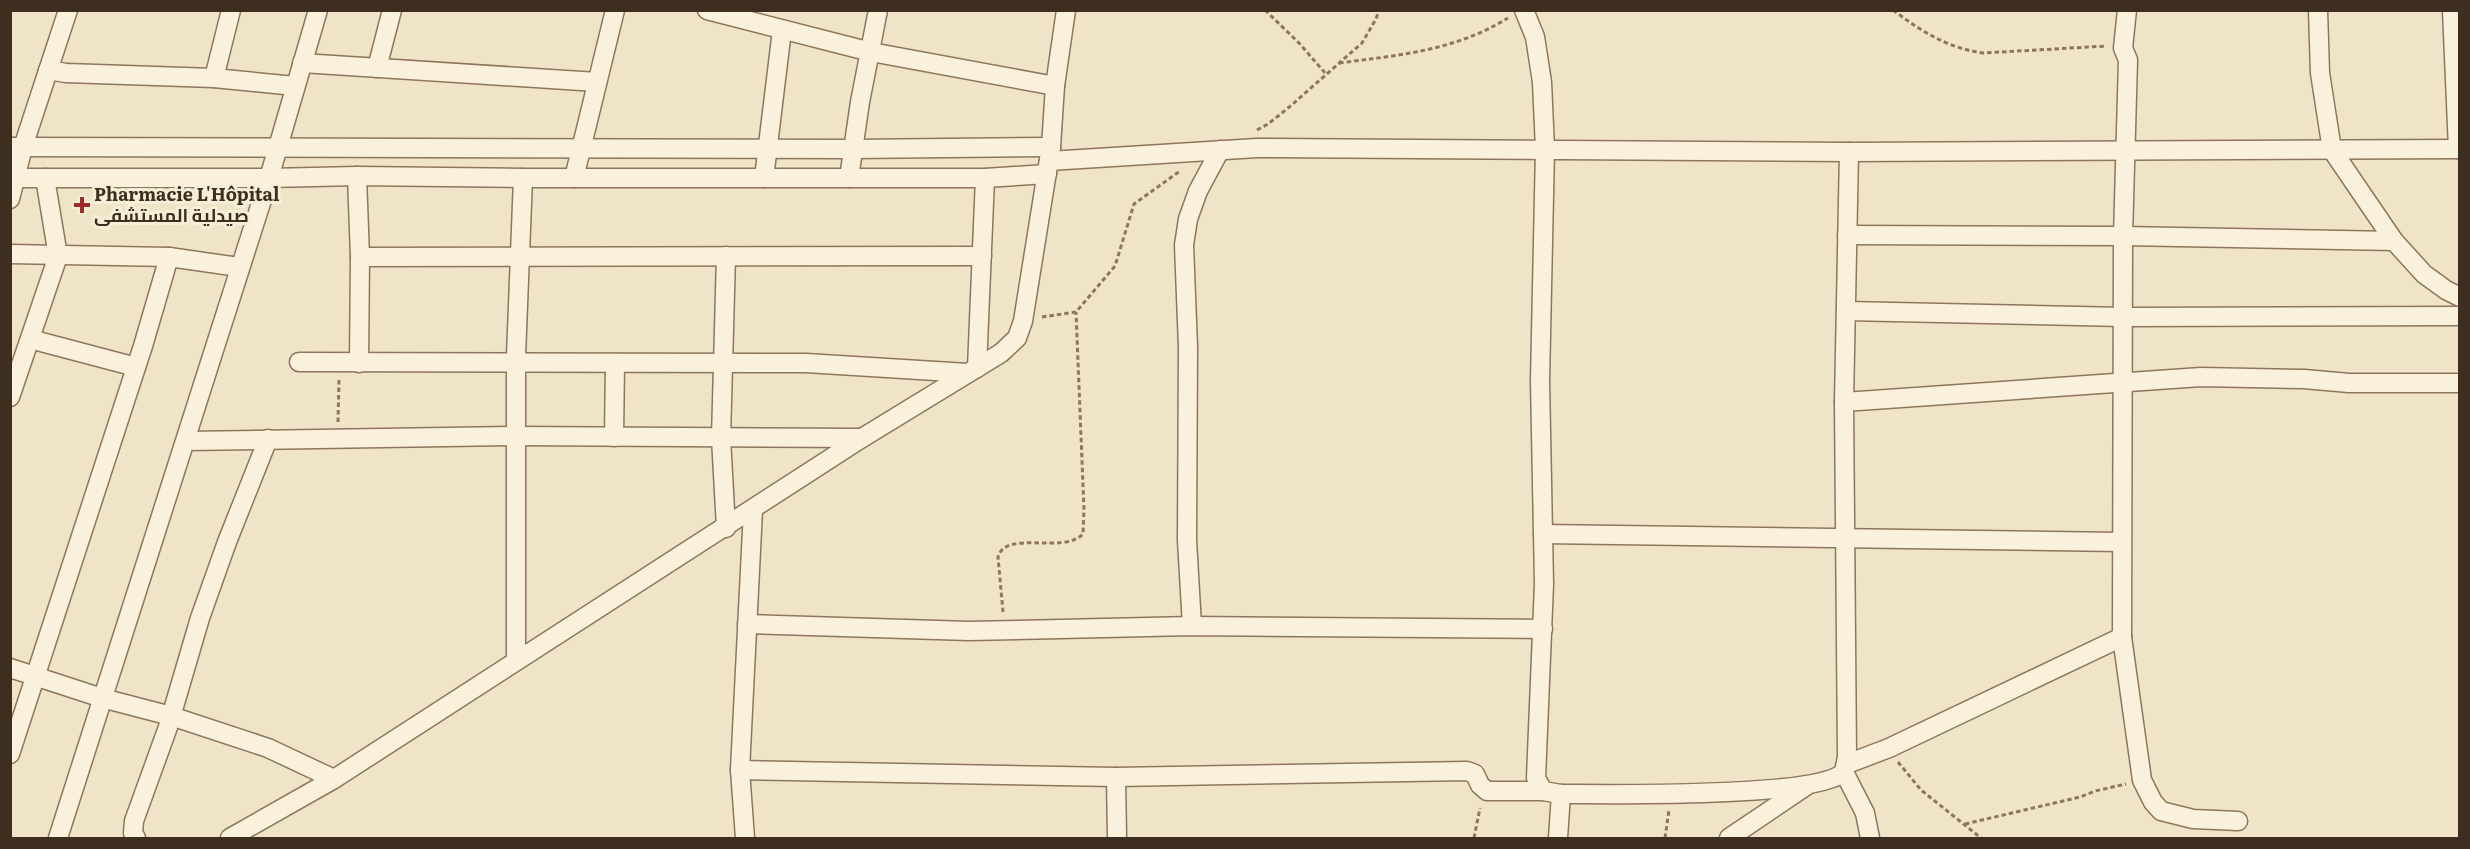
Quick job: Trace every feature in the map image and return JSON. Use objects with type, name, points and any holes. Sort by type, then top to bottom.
[{"type":"street","points":[[10,199],[17,147],[48,69],[68,10]]},
{"type":"street","points":[[214,78],[231,10]]},
{"type":"street","points":[[58,838],[269,178],[318,10]]},
{"type":"street","points":[[377,68],[392,10]]},
{"type":"street","points":[[574,178],[615,10]]},
{"type":"street","points":[[707,10],[871,52],[1055,86]]},
{"type":"street","points":[[849,178],[878,10]]},
{"type":"street","points":[[230,838],[334,779],[605,603],[726,528],[862,438],[1001,353],[1017,338],[1023,321],[1049,161],[1055,86],[1066,10]]},
{"type":"street","points":[[2127,10],[2123,48],[2127,60],[2123,236],[2122,637],[2142,780],[2153,802],[2161,811],[2193,819],[2238,821]]},
{"type":"street","points":[[2318,10],[2320,73],[2332,150],[2394,241],[2424,273],[2446,290],[2460,297]]},
{"type":"street","points":[[17,147],[853,149],[1049,161],[1220,150],[1390,147],[1849,152],[2459,149],[2452,10]]},
{"type":"street","points":[[1517,13],[1534,37],[1542,82],[1545,149],[1540,381],[1543,628],[1536,778],[1552,793],[1558,838]]},
{"type":"street","points":[[764,178],[782,30]]},
{"type":"street","points":[[302,63],[597,82]]},
{"type":"street","points":[[48,69],[66,74],[214,78],[295,86]]},
{"type":"street","points":[[1192,626],[1187,540],[1188,371],[1184,245],[1188,219],[1198,191],[1220,150]]},
{"type":"street","points":[[1849,152],[1844,402],[1846,768],[1865,813],[1870,838]]},
{"type":"street","points":[[14,178],[357,176],[985,178],[1049,161]]},
{"type":"street","points":[[357,176],[360,257],[359,363]]},
{"type":"street","points":[[10,397],[58,256],[45,178]]},
{"type":"street","points":[[516,661],[516,363],[523,178]]},
{"type":"street","points":[[973,370],[982,256],[985,178]]},
{"type":"street","points":[[1847,235],[2123,236],[2394,241]]},
{"type":"street","points":[[10,254],[169,257],[239,267]]},
{"type":"street","points":[[726,256],[721,438],[726,528]]},
{"type":"street","points":[[360,257],[982,256]]},
{"type":"street","points":[[10,754],[136,367],[169,257]]},
{"type":"street","points":[[1846,311],[2124,316],[2460,316]]},
{"type":"street","points":[[30,339],[136,367]]},
{"type":"street","points":[[299,362],[723,362],[973,370]]},
{"type":"street","points":[[614,437],[615,363]]},
{"type":"street","points":[[1844,402],[2201,377],[2402,384],[2460,383]]},
{"type":"street","points":[[186,441],[515,436],[862,438]]},
{"type":"street","points":[[136,838],[133,833],[134,821],[171,716],[200,618],[268,439]]},
{"type":"street","points":[[745,838],[740,770],[753,510]]},
{"type":"street","points":[[1543,534],[2121,542]]},
{"type":"street","points":[[747,624],[969,631],[1192,626],[1543,628]]},
{"type":"street","points":[[740,770],[1116,777],[1467,771],[1475,774],[1483,789],[1487,791],[1552,793],[1670,794],[1808,785],[1828,781],[1846,768],[2122,637]]},
{"type":"street","points":[[10,668],[102,698],[171,716],[268,748],[334,779]]},
{"type":"street","points":[[1116,777],[1117,838]]},
{"type":"street","points":[[1729,838],[1808,785]]},
{"type":"path","points":[[1265,10],[1299,43],[1326,74]]},
{"type":"path","points":[[1248,134],[1268,124],[1362,43],[1376,19],[1378,10]]},
{"type":"path","points":[[1893,10],[1929,35],[1968,51],[1983,53],[2097,45],[2123,48]]},
{"type":"path","points":[[1340,63],[1445,47],[1486,31],[1517,13]]},
{"type":"path","points":[[1023,321],[1076,312],[1115,266],[1134,204],[1184,169]]},
{"type":"path","points":[[1005,629],[998,557],[1000,550],[1009,544],[1071,543],[1083,534],[1076,312]]},
{"type":"path","points":[[337,438],[339,363]]},
{"type":"path","points":[[1889,748],[1922,790],[1981,838]]},
{"type":"path","points":[[1965,824],[2142,780]]},
{"type":"path","points":[[1474,838],[1483,789]]},
{"type":"path","points":[[1665,838],[1670,794]]},
{"type":"place","name":"Pharmacie L'Hôpital صيدلية المستشفى","points":[[82,205]]}]
